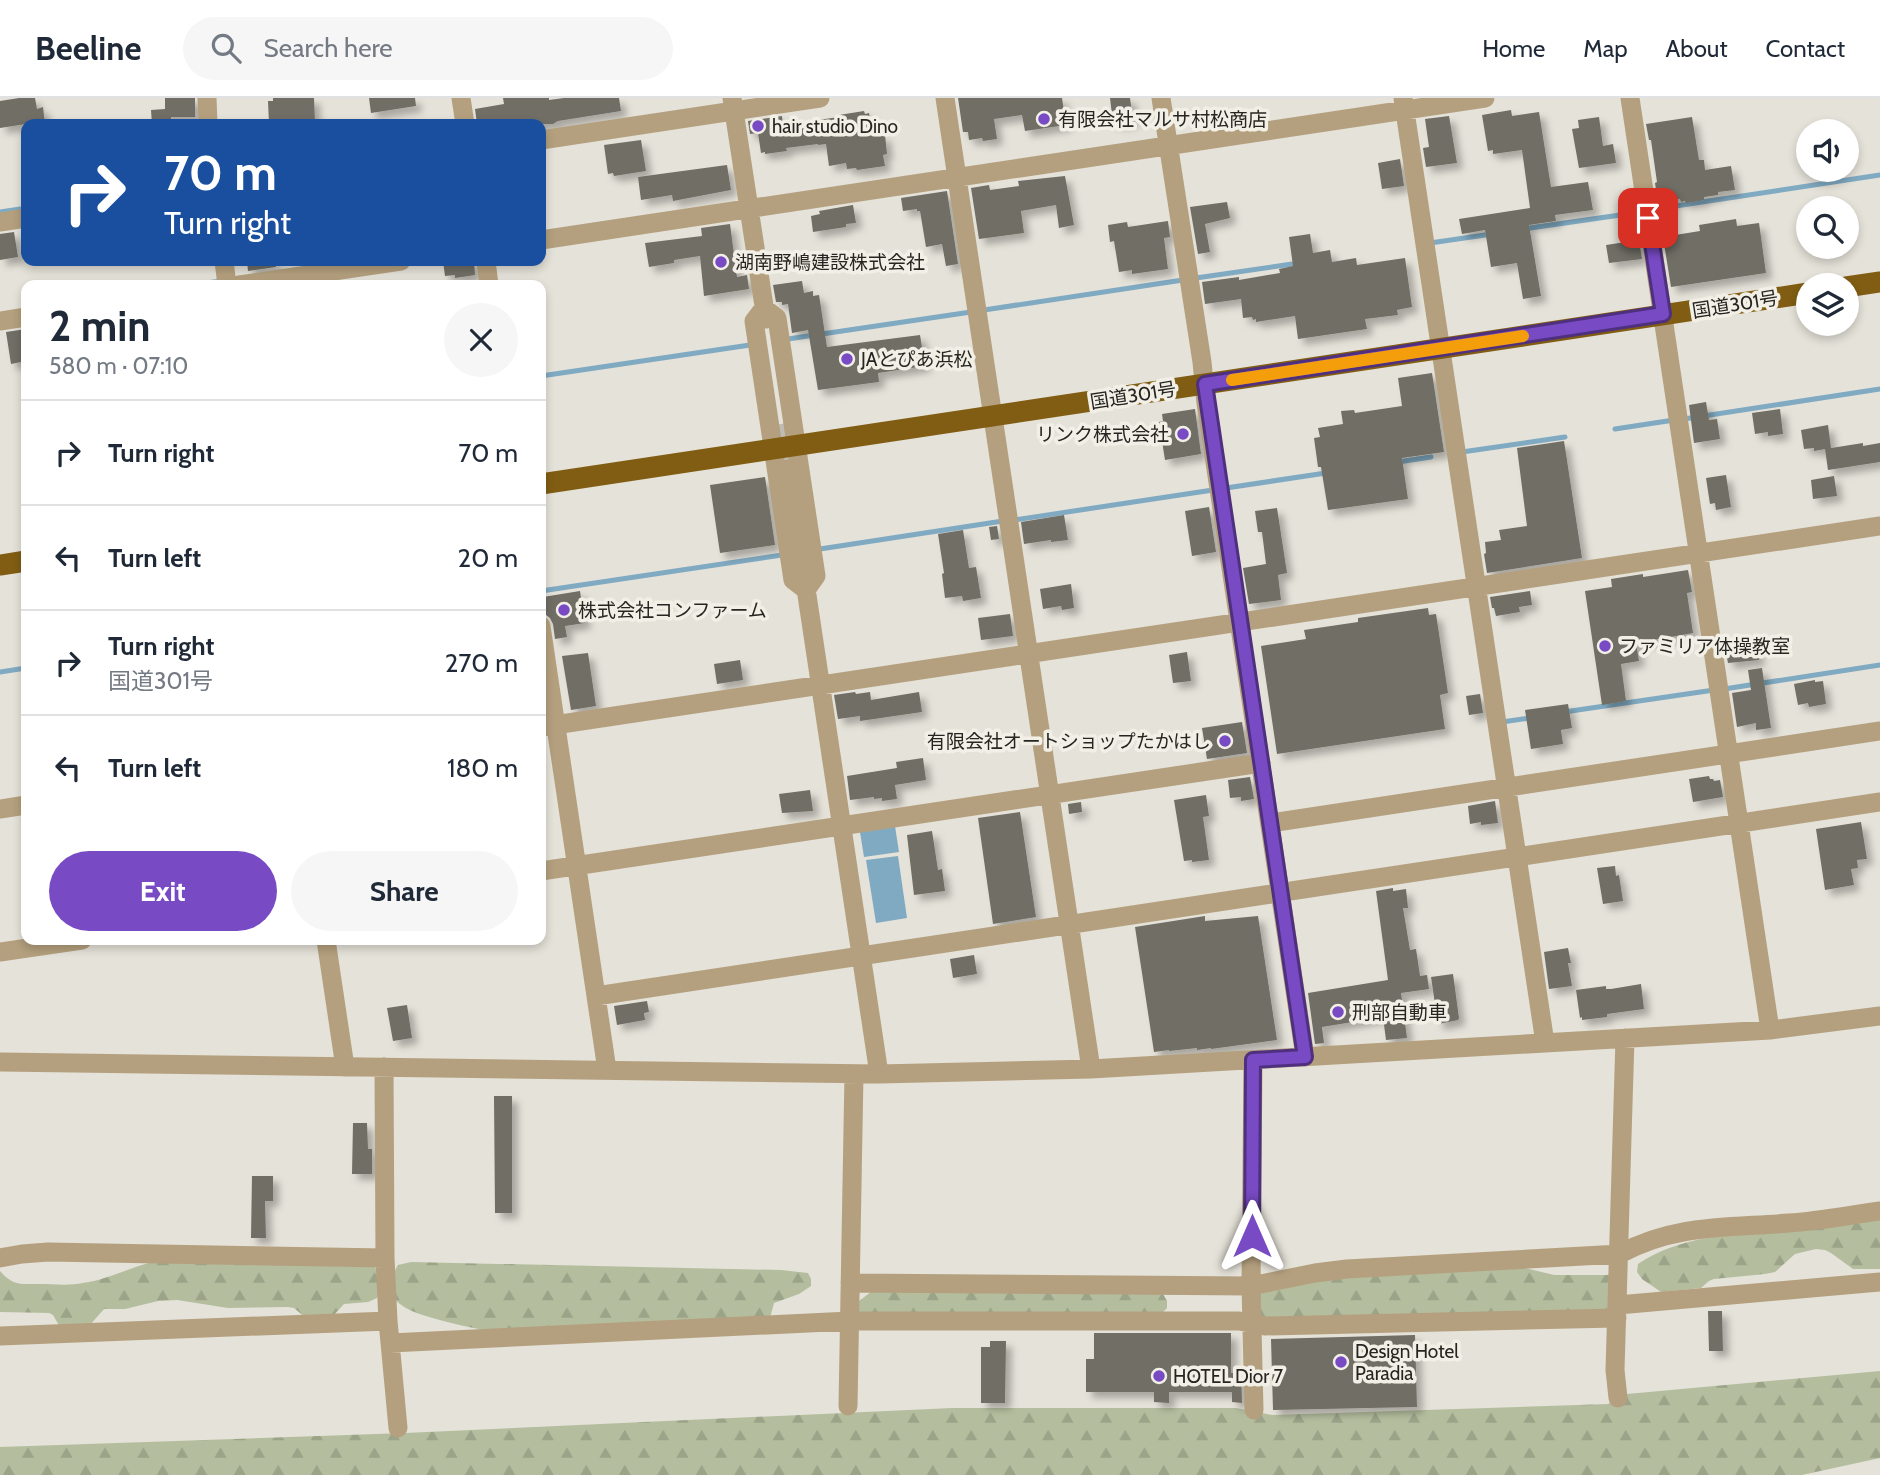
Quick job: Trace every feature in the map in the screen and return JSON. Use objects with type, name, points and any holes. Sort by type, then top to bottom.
[{"type":"highway","points":[[1859,285],[1880,282]]},
{"type":"highway","name":"国道301号","points":[[546,483],[1796,295]]},
{"type":"highway","points":[[0,565],[21,562]]},
{"type":"street","points":[[207,98],[208,119]]},
{"type":"street","points":[[461,98],[464,119]]},
{"type":"street","points":[[546,139],[733,104],[820,98]]},
{"type":"street","points":[[945,98],[1091,1069]]},
{"type":"street","points":[[1161,98],[1305,1057]]},
{"type":"street","points":[[546,239],[1168,146],[1404,104],[1485,98]]},
{"type":"street","points":[[1630,98],[1770,1030]]},
{"type":"street","points":[[733,104],[781,424]]},
{"type":"street","points":[[1404,104],[1545,1043]]},
{"type":"street","points":[[0,222],[21,219]]},
{"type":"street","points":[[273,280],[367,266]]},
{"type":"street","points":[[764,308],[777,318],[816,576],[806,590]]},
{"type":"street","points":[[764,308],[754,321],[773,449],[793,580],[806,590]]},
{"type":"street","points":[[0,321],[21,318]]},
{"type":"street","points":[[788,469],[879,1074]]},
{"type":"street","points":[[548,726],[1880,526]]},
{"type":"street","points":[[546,697],[548,726],[577,865],[607,1070]]},
{"type":"street","points":[[1269,823],[1880,732]]},
{"type":"street","points":[[546,870],[1261,763]]},
{"type":"street","points":[[596,996],[1880,802]]},
{"type":"street","points":[[0,809],[21,806]]},
{"type":"street","points":[[0,952],[48,945]]},
{"type":"street","points":[[327,945],[345,1067]]},
{"type":"street","points":[[0,1062],[855,1074],[1091,1069],[1770,1030],[1880,1016]]},
{"type":"street","points":[[1618,1398],[1615,1370],[1625,1038]]},
{"type":"street","points":[[1253,1060],[1251,1286],[1254,1410]]},
{"type":"street","points":[[384,1068],[385,1258],[398,1428]]},
{"type":"street","points":[[848,1406],[855,1074]]},
{"type":"street","points":[[850,1283],[1251,1286],[1315,1273],[1380,1266],[1620,1254],[1652,1240],[1693,1229],[1789,1223],[1880,1211]]},
{"type":"street","points":[[0,1258],[48,1252],[385,1258]]},
{"type":"street","points":[[390,1343],[850,1321],[1239,1321],[1265,1326],[1618,1311],[1880,1282]]},
{"type":"street","points":[[0,1336],[388,1321]]},
{"type":"green space","points":[[1880,1217],[1880,1269],[1853,1269],[1831,1253],[1816,1249],[1795,1254],[1775,1272],[1714,1279],[1701,1288],[1661,1292],[1642,1279],[1637,1272],[1638,1264],[1653,1255],[1703,1239]]},
{"type":"green space","points":[[152,1262],[375,1267],[381,1286],[377,1298],[368,1302],[344,1304],[332,1317],[306,1318],[294,1308],[288,1307],[228,1308],[177,1300],[158,1301],[125,1309],[104,1309],[89,1326],[60,1327],[49,1313],[0,1312],[0,1271],[17,1283],[72,1284],[100,1279]]},
{"type":"green space","points":[[411,1262],[781,1270],[808,1273],[811,1286],[799,1294],[774,1303],[770,1318],[490,1331],[425,1316],[398,1302],[391,1288],[392,1277],[398,1265]]},
{"type":"green space","points":[[1521,1267],[1554,1275],[1609,1275],[1614,1299],[1606,1311],[1270,1321],[1258,1314],[1258,1296],[1262,1291],[1316,1280]]},
{"type":"green space","points":[[872,1291],[1163,1294],[1167,1308],[1161,1314],[859,1314],[858,1302]]},
{"type":"green space","points":[[1880,1371],[1880,1458],[1802,1475],[0,1475],[0,1447],[405,1433],[952,1408],[1236,1408],[1272,1415],[1608,1404],[1627,1394]]},
{"type":"water","points":[[895,826],[899,852],[864,857],[860,832]]},
{"type":"water","points":[[898,856],[907,918],[876,923],[866,860]]},
{"type":"building","points":[[35,98],[37,109],[43,107],[44,119],[21,119],[21,125],[0,128],[0,101]]},
{"type":"building","points":[[165,98],[195,98],[195,117],[152,119],[151,110],[165,109]]},
{"type":"building","points":[[273,98],[314,98],[315,119],[269,119],[268,101],[273,101]]},
{"type":"building","points":[[369,98],[415,98],[416,106],[371,113]]},
{"type":"building","points":[[503,98],[619,98],[621,111],[553,124],[546,124],[546,119],[476,119],[475,109],[504,104]]},
{"type":"building","points":[[958,98],[1062,98],[1066,125],[1025,131],[1022,115],[994,119],[997,139],[969,140],[968,132],[963,132]]},
{"type":"building","points":[[1110,98],[1130,98],[1131,122],[1113,123]]},
{"type":"building","points":[[1511,110],[1512,116],[1539,112],[1551,187],[1588,182],[1593,210],[1555,215],[1556,221],[1529,225],[1541,296],[1523,299],[1517,263],[1491,267],[1485,230],[1462,234],[1459,219],[1530,208],[1522,150],[1493,154],[1493,150],[1488,151],[1482,115]]},
{"type":"building","points":[[864,111],[865,114],[869,113],[873,136],[885,135],[885,166],[857,170],[847,169],[846,163],[829,166],[826,144],[761,153],[758,133],[750,134],[748,121],[782,116],[783,125]]},
{"type":"building","points":[[1449,116],[1457,163],[1426,167],[1423,148],[1429,147],[1425,119]]},
{"type":"building","points":[[1599,117],[1603,146],[1613,144],[1616,163],[1579,168],[1572,129],[1579,128],[1578,120]]},
{"type":"building","points":[[1692,117],[1699,160],[1704,160],[1705,170],[1731,166],[1735,190],[1718,192],[1718,195],[1704,197],[1704,200],[1686,203],[1680,199],[1658,203],[1651,140],[1646,124]]},
{"type":"building","points":[[641,140],[646,171],[614,176],[613,173],[608,174],[604,145]]},
{"type":"building","points":[[1400,159],[1404,186],[1382,189],[1378,163]]},
{"type":"building","points":[[727,165],[731,190],[673,201],[672,195],[641,200],[638,177]]},
{"type":"building","points":[[1065,176],[1074,225],[1059,228],[1056,205],[1021,211],[1024,233],[979,239],[971,188],[989,185],[990,190],[1019,186],[1018,181]]},
{"type":"building","points":[[947,191],[958,264],[946,266],[942,244],[926,247],[920,211],[903,211],[901,198]]},
{"type":"building","points":[[1227,202],[1230,218],[1205,224],[1210,252],[1198,254],[1190,207]]},
{"type":"building","points":[[853,205],[856,223],[813,232],[811,216],[820,214],[819,211]]},
{"type":"building","points":[[1736,219],[1737,226],[1759,223],[1766,273],[1671,287],[1663,237],[1700,231],[1699,225]]},
{"type":"building","points":[[1168,221],[1170,237],[1164,238],[1168,269],[1132,274],[1132,270],[1119,272],[1114,241],[1110,242],[1108,225],[1127,222],[1128,227]]},
{"type":"building","points":[[730,224],[737,277],[747,275],[749,289],[704,296],[700,256],[649,267],[645,243],[702,236],[701,228]]},
{"type":"building","points":[[14,232],[18,257],[0,260],[0,234]]},
{"type":"building","points":[[1310,234],[1313,253],[1330,250],[1332,262],[1356,258],[1357,265],[1405,258],[1412,307],[1397,310],[1398,315],[1365,319],[1367,329],[1298,339],[1295,316],[1256,322],[1252,317],[1243,318],[1241,299],[1205,304],[1202,282],[1239,277],[1239,280],[1280,273],[1279,269],[1293,266],[1289,237]]},
{"type":"building","points":[[1639,240],[1642,259],[1609,263],[1606,245]]},
{"type":"building","points":[[248,266],[276,267],[248,271]]},
{"type":"building","points":[[444,266],[474,266],[475,275],[455,278],[455,275],[445,276]]},
{"type":"building","points":[[802,281],[804,293],[813,291],[813,296],[819,295],[827,347],[920,335],[925,366],[878,373],[879,382],[818,390],[808,330],[792,333],[788,304],[776,302],[773,285]]},
{"type":"building","points":[[21,330],[21,362],[11,364],[6,332]]},
{"type":"building","points":[[1432,373],[1444,452],[1402,458],[1408,499],[1328,510],[1314,438],[1320,437],[1318,428],[1343,424],[1341,411],[1354,410],[1355,413],[1402,406],[1398,378]]},
{"type":"building","points":[[1706,402],[1709,420],[1717,419],[1720,439],[1694,443],[1689,405]]},
{"type":"building","points":[[1195,409],[1201,454],[1165,460],[1159,422],[1163,421],[1162,414]]},
{"type":"building","points":[[1780,409],[1783,434],[1755,434],[1752,413]]},
{"type":"building","points":[[1828,425],[1831,448],[1814,451],[1814,448],[1804,449],[1801,430]]},
{"type":"building","points":[[1564,441],[1582,558],[1487,573],[1485,542],[1501,540],[1499,530],[1527,526],[1517,448]]},
{"type":"building","points":[[1863,443],[1863,446],[1880,443],[1880,462],[1828,470],[1825,449]]},
{"type":"building","points":[[1726,475],[1731,507],[1716,510],[1715,503],[1710,504],[1706,478]]},
{"type":"building","points":[[1834,476],[1837,496],[1813,499],[1811,480]]},
{"type":"building","points":[[765,477],[775,545],[720,553],[710,485]]},
{"type":"building","points":[[1209,507],[1216,552],[1192,556],[1185,511]]},
{"type":"building","points":[[1277,508],[1287,573],[1278,575],[1281,600],[1249,604],[1243,568],[1266,564],[1262,532],[1258,532],[1255,511]]},
{"type":"building","points":[[1064,515],[1068,540],[1024,544],[1021,522]]},
{"type":"building","points":[[997,526],[999,539],[991,540],[989,527]]},
{"type":"building","points":[[963,530],[969,568],[976,567],[981,598],[963,601],[962,596],[945,598],[938,534]]},
{"type":"building","points":[[1688,570],[1692,592],[1687,593],[1693,633],[1636,643],[1639,661],[1621,664],[1626,701],[1602,705],[1585,591],[1612,587],[1611,579]]},
{"type":"building","points":[[1071,584],[1074,608],[1062,610],[1061,606],[1043,609],[1040,589]]},
{"type":"building","name":"株式会社コンファーム","points":[[580,591],[585,623],[565,626],[567,637],[555,639],[553,624],[546,615],[546,597]]},
{"type":"building","points":[[1530,591],[1532,605],[1519,607],[1520,612],[1496,616],[1490,597]]},
{"type":"building","points":[[1428,608],[1429,615],[1436,614],[1448,693],[1440,695],[1445,729],[1277,754],[1261,646],[1306,639],[1304,630],[1358,622],[1358,618]]},
{"type":"building","points":[[1010,614],[1013,636],[981,640],[978,618]]},
{"type":"building","points":[[1755,637],[1759,660],[1728,663],[1724,642]]},
{"type":"building","points":[[1187,652],[1191,681],[1173,683],[1169,655]]},
{"type":"building","points":[[588,653],[596,706],[571,710],[562,656]]},
{"type":"building","points":[[740,660],[743,680],[717,684],[714,664]]},
{"type":"building","points":[[1762,668],[1771,728],[1756,730],[1756,723],[1737,727],[1732,693],[1751,690],[1748,670]]},
{"type":"building","points":[[1823,681],[1826,704],[1809,707],[1808,703],[1798,705],[1794,684]]},
{"type":"building","points":[[870,692],[871,700],[919,692],[922,712],[860,721],[860,716],[838,719],[834,695]]},
{"type":"building","points":[[1480,694],[1483,713],[1469,715],[1466,696]]},
{"type":"building","points":[[1568,704],[1572,728],[1561,730],[1563,744],[1531,749],[1525,710]]},
{"type":"building","name":"有限会社オートショップたかはし","points":[[1242,722],[1247,753],[1207,759],[1202,728]]},
{"type":"building","points":[[923,758],[926,780],[895,785],[897,799],[882,801],[882,798],[874,797],[850,800],[847,776],[897,768],[896,762]]},
{"type":"building","points":[[1709,776],[1714,781],[1720,780],[1723,797],[1693,802],[1689,779]]},
{"type":"building","points":[[1250,777],[1254,799],[1241,801],[1241,797],[1230,798],[1228,780]]},
{"type":"building","points":[[810,790],[813,811],[782,813],[779,794]]},
{"type":"building","points":[[1206,795],[1209,816],[1203,817],[1209,860],[1184,861],[1174,800]]},
{"type":"building","points":[[1495,801],[1498,823],[1470,824],[1468,806]]},
{"type":"building","points":[[1081,802],[1082,812],[1069,814],[1068,804]]},
{"type":"building","points":[[1020,812],[1036,917],[993,924],[978,818]]},
{"type":"building","points":[[1861,822],[1867,859],[1857,860],[1858,868],[1851,869],[1854,885],[1825,890],[1816,829]]},
{"type":"building","points":[[932,831],[938,870],[942,869],[945,891],[914,895],[907,835]]},
{"type":"building","points":[[1615,866],[1623,901],[1603,904],[1597,868]]},
{"type":"building","points":[[1393,888],[1393,891],[1406,889],[1408,908],[1403,908],[1410,950],[1416,949],[1420,976],[1427,975],[1429,989],[1401,993],[1407,1038],[1386,1040],[1383,1017],[1322,1027],[1324,1043],[1315,1044],[1308,993],[1388,980],[1376,891]]},
{"type":"building","points":[[1205,916],[1205,921],[1258,916],[1277,1040],[1211,1049],[1154,1052],[1135,927]]},
{"type":"building","points":[[1568,948],[1572,986],[1549,989],[1544,952]]},
{"type":"building","points":[[974,955],[977,974],[953,978],[950,959]]},
{"type":"building","points":[[1453,974],[1459,1018],[1438,1024],[1431,977]]},
{"type":"building","points":[[1641,984],[1644,1009],[1607,1014],[1607,1017],[1580,1018],[1576,990],[1606,986],[1606,989],[1611,989]]},
{"type":"building","points":[[647,1001],[649,1012],[644,1013],[645,1020],[617,1025],[614,1006]]},
{"type":"building","points":[[407,1005],[412,1038],[393,1041],[387,1008]]},
{"type":"building","points":[[494,1096],[512,1096],[512,1213],[495,1213]]},
{"type":"building","points":[[353,1123],[367,1123],[368,1149],[372,1149],[372,1174],[352,1174]]},
{"type":"building","points":[[252,1176],[273,1176],[273,1201],[265,1201],[266,1238],[251,1238]]},
{"type":"building","points":[[1708,1311],[1722,1311],[1723,1351],[1709,1351]]},
{"type":"building","name":"HOTEL Dior 7","points":[[1094,1333],[1231,1333],[1231,1373],[1241,1373],[1242,1403],[1232,1402],[1232,1392],[1169,1392],[1169,1403],[1154,1402],[1154,1392],[1086,1392],[1086,1359],[1094,1359]]},
{"type":"building","name":"Design Hotel Paradia","points":[[1415,1335],[1417,1407],[1273,1410],[1271,1339]]},
{"type":"building","points":[[990,1341],[1006,1341],[1005,1403],[981,1403],[981,1347],[990,1347]]},
{"type":"waterway","points":[[1656,209],[1880,175]]},
{"type":"waterway","points":[[0,212],[20,209]]},
{"type":"waterway","points":[[1523,229],[1641,212]]},
{"type":"waterway","points":[[1430,243],[1492,234]]},
{"type":"waterway","points":[[1196,278],[1292,264]]},
{"type":"waterway","points":[[984,310],[1183,280]]},
{"type":"waterway","points":[[788,339],[971,312]]},
{"type":"waterway","points":[[546,375],[750,345]]},
{"type":"waterway","points":[[1684,419],[1880,389]]},
{"type":"waterway","points":[[1615,429],[1674,420]]},
{"type":"waterway","points":[[1462,452],[1565,437]]},
{"type":"waterway","points":[[1398,462],[1431,457]]},
{"type":"waterway","points":[[1226,488],[1326,473]]},
{"type":"waterway","points":[[1014,520],[1213,490]]},
{"type":"waterway","points":[[820,549],[1003,521]]},
{"type":"waterway","points":[[546,590],[782,555]]},
{"type":"waterway","points":[[1724,689],[1880,665]]},
{"type":"waterway","points":[[0,672],[21,669]]},
{"type":"waterway","points":[[1564,712],[1714,690]]},
{"type":"waterway","points":[[1502,722],[1530,718]]},
{"type":"tunnel","points":[[781,424],[788,469]]},
{"type":"slow traffic","points":[[1232,380],[1523,336]]},
{"type":"place","name":"有限会社マルサ村松商店","points":[[1044,119]]},
{"type":"place","name":"hair studio Dino","points":[[758,126]]},
{"type":"place","name":"湖南野嶋建設株式会社","points":[[721,262]]},
{"type":"place","name":"JAとぴあ浜松","points":[[847,359]]},
{"type":"place","name":"リンク株式会社","points":[[1183,434]]},
{"type":"place","name":"株式会社コンファーム","points":[[564,610]]},
{"type":"place","name":"ファミリア体操教室","points":[[1605,646]]},
{"type":"place","name":"有限会社オートショップたかはし","points":[[1225,741]]},
{"type":"place","name":"刑部自動車","points":[[1338,1012]]},
{"type":"place","name":"Design Hotel Paradia","points":[[1341,1362]]},
{"type":"place","name":"HOTEL Dior 7","points":[[1159,1376]]},
{"type":"route","points":[[1252,1236],[1253,1060],[1305,1057],[1205,384],[1663,314],[1648,218]]}]
